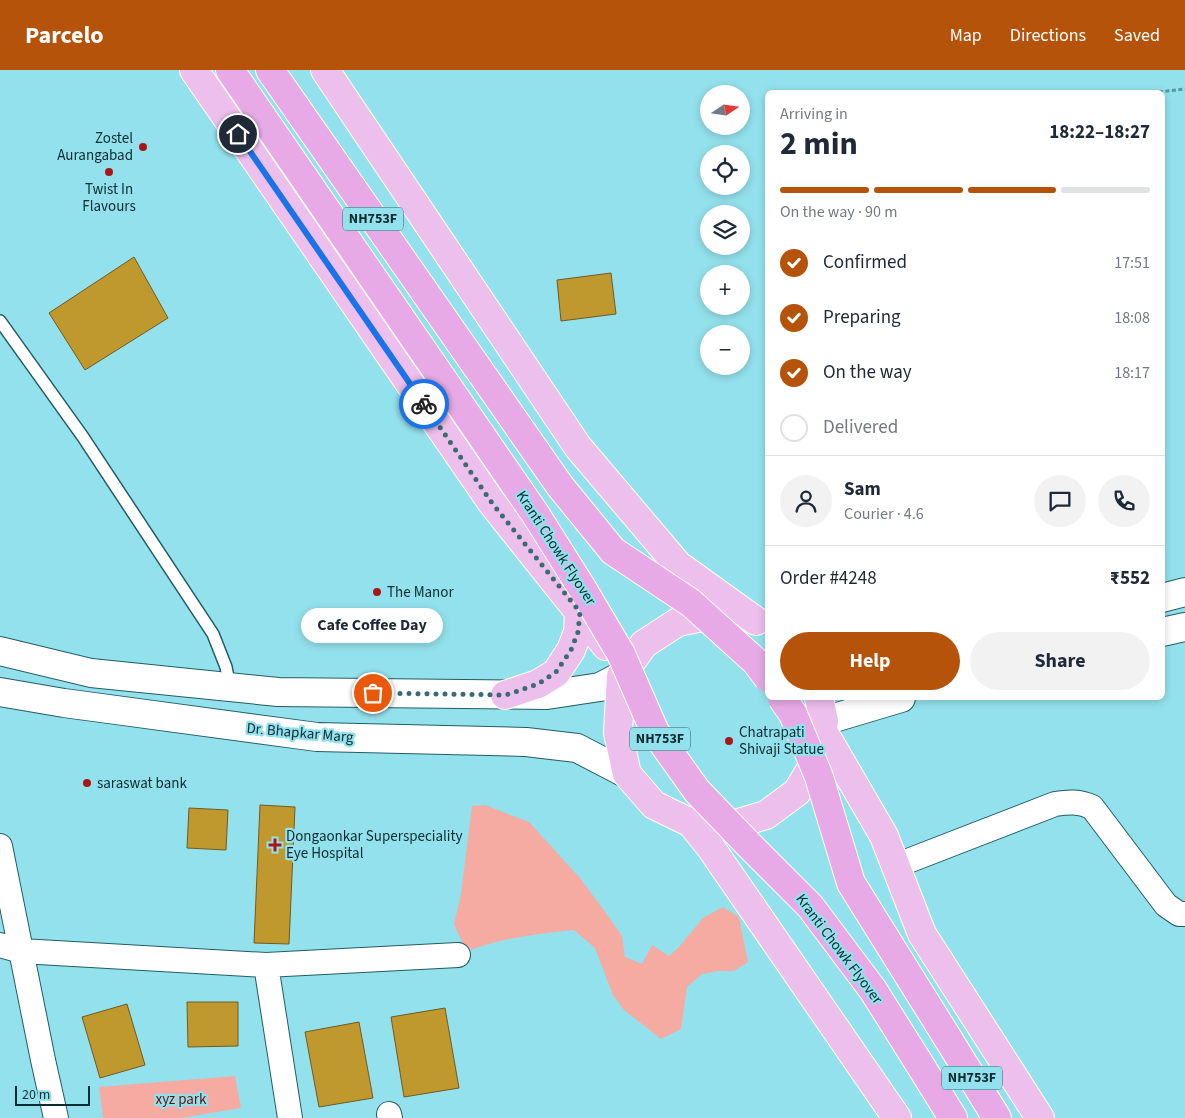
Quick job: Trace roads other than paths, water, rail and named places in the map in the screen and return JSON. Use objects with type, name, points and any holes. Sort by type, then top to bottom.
[{"type":"highway","name":"Kranti Chowk Flyover","points":[[230,70],[536,515],[621,654],[655,732],[698,791],[810,906],[873,990],[953,1118]]},
{"type":"highway","name":"NH753F","points":[[270,70],[560,486],[613,551],[691,603],[756,662],[765,674]]},
{"type":"highway","name":"NH753F","points":[[783,700],[793,714],[818,777],[851,883],[997,1118]]},
{"type":"main road","points":[[194,70],[492,503],[580,612],[623,673],[618,733],[627,774],[654,805],[691,823],[729,826],[766,816],[797,792],[817,759],[822,717]]},
{"type":"main road","points":[[332,75],[578,447],[678,565],[762,624]]},
{"type":"main road","points":[[1165,597],[1185,592]]},
{"type":"main road","points":[[506,695],[538,684],[556,672],[571,650],[578,632],[580,612]]},
{"type":"main road","points":[[0,651],[91,673],[278,692],[547,695],[600,688],[623,673],[644,644],[678,622],[717,614],[762,624]]},
{"type":"main road","points":[[1165,631],[1185,627]]},
{"type":"main road","name":"Dr. Bhapkar Marg","points":[[0,692],[64,703],[317,738],[526,742],[577,748],[627,774]]},
{"type":"main road","points":[[822,717],[893,700]]},
{"type":"main road","points":[[822,717],[884,836],[922,934],[1040,1118]]},
{"type":"main road","points":[[691,823],[711,848],[897,1118]]},
{"type":"street","points":[[895,866],[1055,804],[1071,802],[1085,804],[1092,807],[1166,905],[1179,914],[1185,914]]},
{"type":"street","points":[[0,846],[10,948],[56,1118]]},
{"type":"street","points":[[10,948],[266,965],[458,955]]},
{"type":"street","points":[[266,965],[290,1118]]},
{"type":"lane","points":[[0,321],[83,437],[213,634],[226,667],[230,687]]},
{"type":"place","name":"Zostel Aurangabad","points":[[143,147]]},
{"type":"place","name":"Twist In Flavours","points":[[109,172]]},
{"type":"place","name":"The Manor","points":[[377,592]]},
{"type":"place","name":"Cafe Coffee Day","points":[[373,693]]},
{"type":"place","name":"Chatrapati Shivaji Statue","points":[[729,741]]},
{"type":"place","name":"saraswat bank","points":[[87,783]]},
{"type":"place","name":"Dongaonkar Superspeciality Eye Hospital","points":[[275,845]]},
{"type":"park label","name":"xyz park","points":[[181,1099]]}]
